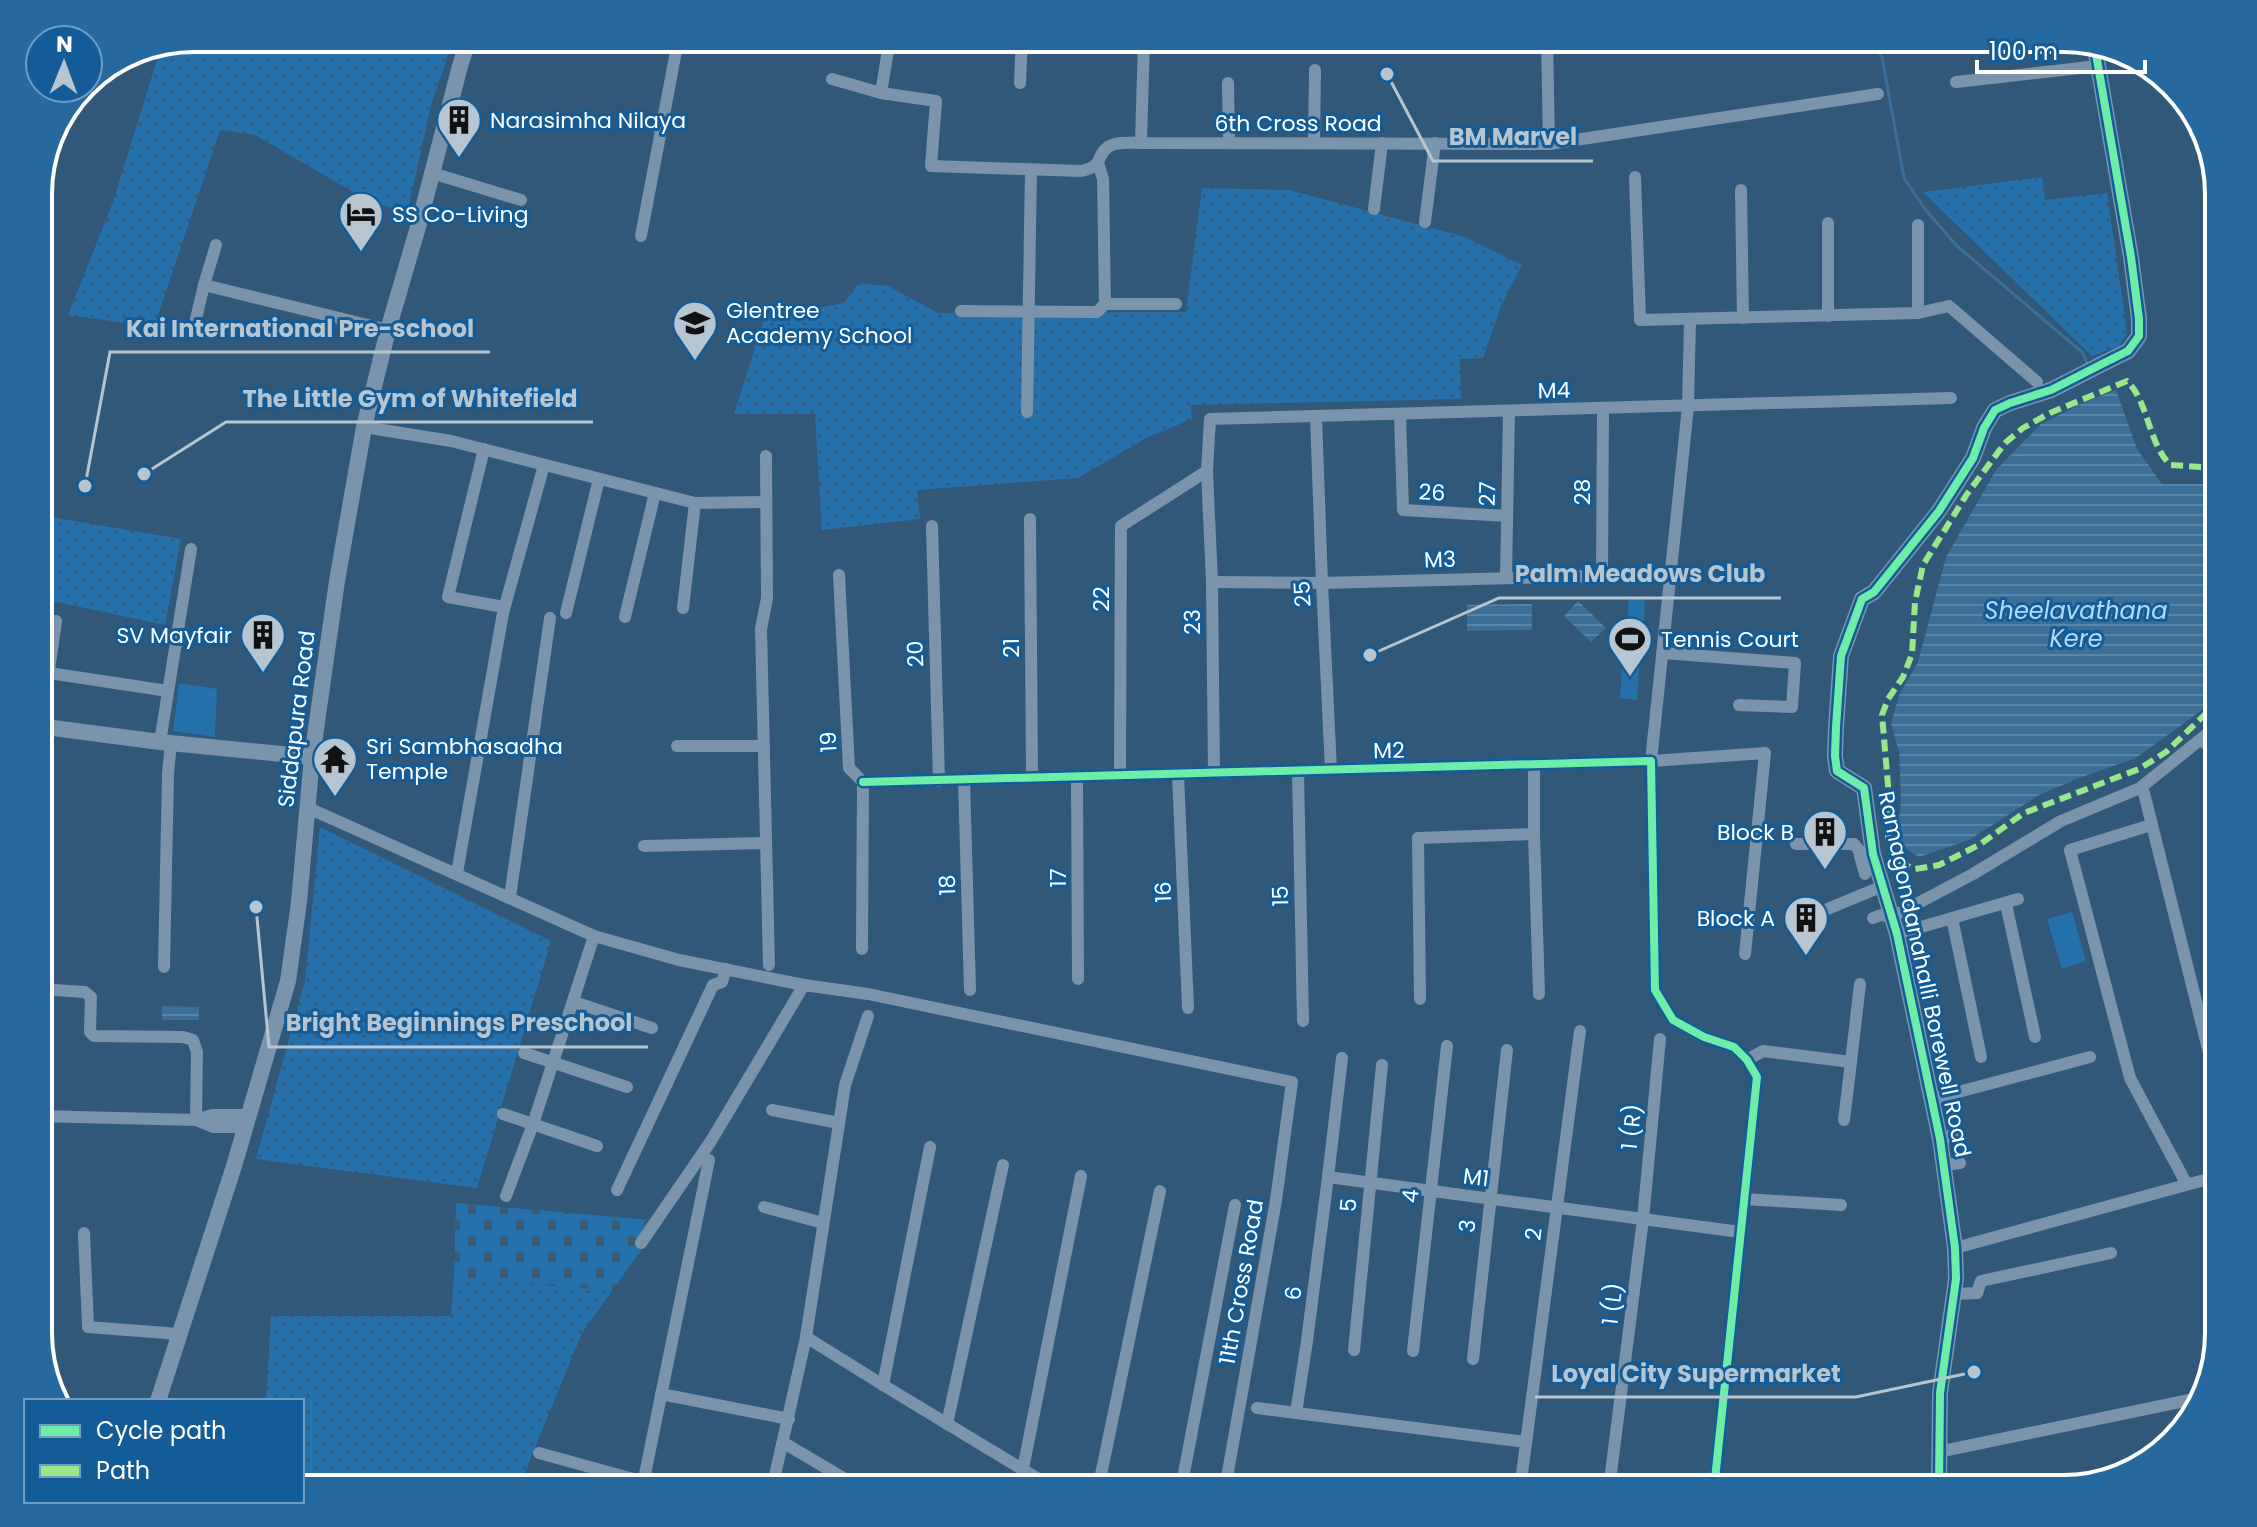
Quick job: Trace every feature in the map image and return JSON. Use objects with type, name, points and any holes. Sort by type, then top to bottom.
[{"type":"street","name":"Siddapura Road","points":[[159,1399],[288,981],[299,902],[312,757],[338,574],[364,427],[464,52]]},
{"type":"street","points":[[641,236],[676,52]]},
{"type":"street","points":[[881,93],[888,52]]},
{"type":"street","points":[[1020,83],[1021,52]]},
{"type":"street","points":[[1141,143],[1144,52]]},
{"type":"street","points":[[1547,52],[1549,144]]},
{"type":"street","name":"Ramagondanahalli Borewell Road","points":[[1939,1475],[1940,1393],[1956,1279],[1952,1164],[1947,1137],[1932,1099],[1886,921],[1872,879],[1867,855],[1864,788],[1837,771],[1835,756],[1841,656],[1862,599],[1874,592],[1939,511],[1973,458],[1984,428],[1995,410],[2051,390],[2128,351],[2139,336],[2131,257],[2096,56]]},
{"type":"street","points":[[1956,82],[2098,66]]},
{"type":"street","points":[[1314,143],[1315,70]]},
{"type":"street","points":[[832,79],[881,93],[936,101],[931,166],[1081,171],[1091,169],[1098,163],[1103,179],[1105,304]]},
{"type":"street","points":[[1228,83],[1229,142]]},
{"type":"street","name":"6th Cross Road","points":[[1098,163],[1107,147],[1117,143],[1549,144],[1878,94]]},
{"type":"street","points":[[1374,209],[1382,143]]},
{"type":"street","points":[[1425,222],[1435,143]]},
{"type":"street","points":[[1027,412],[1031,170]]},
{"type":"street","points":[[432,173],[521,200]]},
{"type":"street","points":[[1635,177],[1640,320],[1918,313],[1949,306],[2037,382]]},
{"type":"street","points":[[1741,190],[1743,318]]},
{"type":"street","points":[[1828,223],[1828,316]]},
{"type":"street","points":[[1918,225],[1918,313]]},
{"type":"street","points":[[196,319],[216,245]]},
{"type":"street","points":[[204,285],[388,330]]},
{"type":"street","points":[[961,311],[1097,312],[1105,304],[1176,304]]},
{"type":"street","points":[[1690,319],[1688,407],[1651,761],[1655,990],[1673,1020],[1704,1037],[1734,1047],[1747,1060],[1757,1077],[1715,1475]]},
{"type":"street","name":"M4","points":[[1207,471],[1210,419],[1951,398]]},
{"type":"street","name":"28","points":[[1602,575],[1603,409]]},
{"type":"street","name":"27","points":[[1506,577],[1509,411]]},
{"type":"street","name":"26","points":[[1400,414],[1403,510],[1507,516]]},
{"type":"street","name":"25","points":[[1316,416],[1331,770]]},
{"type":"street","points":[[364,427],[451,441],[695,503],[766,502]]},
{"type":"street","points":[[484,449],[448,597],[504,607]]},
{"type":"street","points":[[766,456],[767,598],[761,629],[769,965]]},
{"type":"street","points":[[457,873],[504,607],[544,465]]},
{"type":"street","name":"23","points":[[1207,471],[1212,582],[1214,773]]},
{"type":"street","name":"22","points":[[1120,775],[1121,526],[1207,471]]},
{"type":"street","points":[[566,613],[599,479]]},
{"type":"street","points":[[625,617],[655,493]]},
{"type":"street","points":[[683,608],[695,503]]},
{"type":"street","name":"21","points":[[1030,519],[1032,778]]},
{"type":"street","name":"20","points":[[932,526],[939,781]]},
{"type":"street","points":[[164,967],[168,691],[191,549]]},
{"type":"street","name":"M3","points":[[1212,582],[1322,583],[1669,574]]},
{"type":"street","name":"19","points":[[839,575],[849,768],[863,782],[862,949]]},
{"type":"street","points":[[510,897],[550,618]]},
{"type":"street","points":[[52,651],[56,621]]},
{"type":"street","points":[[1663,653],[1795,664],[1792,707],[1739,705]]},
{"type":"street","points":[[52,673],[168,691]]},
{"type":"street","points":[[52,728],[165,743],[312,757]]},
{"type":"street","points":[[1886,921],[2061,821],[2142,791],[2205,735]]},
{"type":"street","points":[[2200,740],[2205,743]]},
{"type":"street","points":[[677,746],[764,746]]},
{"type":"street","name":"M2","points":[[863,782],[1534,765],[1765,753],[1745,954]]},
{"type":"street","points":[[1534,765],[1539,994]]},
{"type":"street","points":[[2139,769],[2205,1038]]},
{"type":"street","name":"15","points":[[1298,771],[1303,1021]]},
{"type":"street","name":"16","points":[[1178,774],[1188,1008]]},
{"type":"street","name":"17","points":[[1077,776],[1078,979]]},
{"type":"street","name":"18","points":[[964,779],[970,990]]},
{"type":"street","points":[[306,807],[594,936],[679,960],[804,985],[711,1141],[641,1243]]},
{"type":"street","points":[[2151,825],[2070,850],[2130,1078],[2186,1183]]},
{"type":"street","points":[[1420,999],[1418,838],[1534,834]]},
{"type":"street","points":[[644,846],[766,843]]},
{"type":"street","points":[[1796,844],[1854,844],[1867,855]]},
{"type":"street","points":[[1796,922],[1872,879]]},
{"type":"street","points":[[1886,921],[1952,918],[2012,901],[2035,1037]]},
{"type":"street","points":[[1952,918],[1981,1057]]},
{"type":"street","points":[[506,1196],[533,1124],[594,936]]},
{"type":"street","points":[[711,966],[708,979],[713,985]]},
{"type":"street","points":[[617,1190],[713,985],[722,982],[726,969]]},
{"type":"street","points":[[1844,1120],[1860,984]]},
{"type":"street","name":"11th Cross Road","points":[[804,985],[884,997],[1292,1082],[1276,1200],[1227,1475]]},
{"type":"street","points":[[52,990],[85,992],[91,997],[90,1032],[94,1036],[183,1037],[193,1040],[197,1052],[196,1120]]},
{"type":"street","points":[[574,1002],[652,1028]]},
{"type":"street","points":[[776,1475],[806,1337],[845,1085],[868,1016]]},
{"type":"street","name":"2","points":[[1522,1475],[1580,1031]]},
{"type":"street","name":"1 (R)","points":[[1643,1219],[1660,1039]]},
{"type":"street","name":"4","points":[[1413,1351],[1447,1046]]},
{"type":"street","name":"3","points":[[1473,1359],[1507,1050]]},
{"type":"street","points":[[1747,1060],[1763,1051],[1851,1062]]},
{"type":"street","points":[[524,1053],[627,1087]]},
{"type":"street","points":[[1932,1099],[2090,1057]]},
{"type":"street","points":[[1328,1177],[1342,1058]]},
{"type":"street","name":"5","points":[[1354,1350],[1382,1065]]},
{"type":"street","points":[[772,1110],[839,1123]]},
{"type":"street","points":[[503,1114],[597,1146]]},
{"type":"street","points":[[52,1116],[196,1120],[213,1127],[247,1121]]},
{"type":"street","points":[[883,1385],[930,1147]]},
{"type":"street","points":[[645,1475],[709,1160]]},
{"type":"street","points":[[947,1424],[1003,1165]]},
{"type":"street","points":[[1023,1469],[1081,1176]]},
{"type":"street","name":"M1","points":[[1328,1177],[1740,1232]]},
{"type":"street","name":"6","points":[[1296,1413],[1328,1177]]},
{"type":"street","points":[[1955,1248],[2205,1179]]},
{"type":"street","points":[[1101,1475],[1160,1191]]},
{"type":"street","points":[[1744,1199],[1841,1205]]},
{"type":"street","points":[[1184,1475],[1235,1205]]},
{"type":"street","points":[[764,1207],[823,1223]]},
{"type":"street","name":"1 (L)","points":[[1611,1475],[1643,1219]]},
{"type":"street","points":[[84,1233],[88,1327],[179,1334]]},
{"type":"street","points":[[1954,1294],[1975,1294],[1981,1281],[2111,1253]]},
{"type":"street","points":[[806,1337],[1033,1475]]},
{"type":"street","points":[[661,1394],[789,1419]]},
{"type":"street","points":[[1938,1452],[2188,1400]]},
{"type":"street","points":[[1257,1408],[1526,1442]]},
{"type":"street","points":[[784,1443],[838,1475]]},
{"type":"street","points":[[539,1453],[608,1475]]},
{"type":"green space","points":[[194,52],[449,52],[431,105],[407,214],[362,197],[255,135],[220,130],[154,327],[68,315],[113,202],[158,57]]},
{"type":"green space","points":[[2042,177],[2045,200],[2107,193],[2127,333],[2119,346],[2092,356],[1923,192]]},
{"type":"green space","points":[[1202,188],[1289,190],[1465,237],[1522,265],[1501,306],[1483,358],[1460,359],[1461,399],[1191,405],[1192,419],[1148,437],[1078,478],[917,490],[920,519],[822,530],[815,414],[734,414],[767,310],[809,310],[844,303],[859,283],[888,286],[938,313],[1186,312]]},
{"type":"green space","points":[[52,517],[181,539],[165,625],[52,601]]},
{"type":"green space","name":"Tennis Court","points":[[1629,598],[1645,599],[1643,640],[1626,639]]},
{"type":"green space","name":"Tennis Court","points":[[1623,657],[1640,658],[1637,700],[1620,698]]},
{"type":"green space","points":[[179,683],[217,689],[215,737],[173,731]]},
{"type":"green space","points":[[320,827],[551,941],[477,1188],[256,1159],[305,981]]},
{"type":"green space","points":[[2072,912],[2086,961],[2062,969],[2047,919]]},
{"type":"green space","points":[[456,1203],[662,1221],[612,1291],[454,1277]]},
{"type":"green space","points":[[454,1277],[612,1291],[582,1333],[524,1475],[304,1475],[304,1399],[266,1399],[271,1316],[451,1316]]},
{"type":"water","name":"Sheelavathana Kere","points":[[2116,390],[2137,449],[2162,484],[2205,484],[2205,705],[2136,758],[2039,795],[1969,840],[1919,857],[1905,848],[1898,835],[1901,798],[1899,752],[1891,723],[1900,693],[1918,662],[1946,557],[1996,470],[2041,424]]},
{"type":"water","points":[[1578,601],[1606,628],[1591,642],[1564,616]]},
{"type":"water","points":[[1532,604],[1532,630],[1467,631],[1467,605]]},
{"type":"water","points":[[162,1006],[199,1007],[199,1020],[162,1020]]},
{"type":"waterway","points":[[1879,52],[1904,178],[1925,209],[1957,246],[2083,353],[2087,363]]},
{"type":"marked path","points":[[2205,467],[2170,465],[2162,455],[2140,400],[2127,381],[2050,413],[2023,428],[2005,443],[1967,494],[1923,565],[1915,602],[1912,654],[1882,715],[1888,785],[1888,837],[1892,855],[1900,863],[1915,869],[1939,865],[1979,845],[2024,813],[2139,769],[2166,752],[2205,714]]},
{"type":"cycle path","points":[[1939,1475],[1940,1393],[1956,1279],[1955,1248],[1940,1139],[1897,934],[1873,854],[1864,788],[1837,771],[1836,727],[1841,656],[1862,599],[1874,592],[1939,511],[1973,458],[1984,428],[1995,410],[2051,390],[2128,351],[2139,336],[2131,257],[2096,56]]},
{"type":"cycle path","points":[[863,782],[1651,761],[1655,990],[1673,1020],[1704,1037],[1734,1047],[1747,1060],[1757,1077],[1715,1475]]},
{"type":"place","name":"BM Marvel","points":[[1387,74]]},
{"type":"place","name":"Narasimha Nilaya","points":[[459,159]]},
{"type":"place","name":"SS Co-Living","points":[[361,253]]},
{"type":"place","name":"Glentree Academy School","points":[[695,362]]},
{"type":"place","name":"The Little Gym of Whitefield","points":[[144,474]]},
{"type":"place","name":"Kai International Pre-school","points":[[85,486]]},
{"type":"place","name":"Palm Meadows Club","points":[[1370,655]]},
{"type":"place","name":"SV Mayfair","points":[[263,674]]},
{"type":"place","name":"Tennis Court","points":[[1630,678]]},
{"type":"place","name":"Sri Sambhasadha Temple","points":[[335,798]]},
{"type":"place","name":"Block B","points":[[1825,871]]},
{"type":"place","name":"Bright Beginnings Preschool","points":[[256,907]]},
{"type":"place","name":"Block A","points":[[1806,957]]},
{"type":"place","name":"Loyal City Supermarket","points":[[1974,1372]]}]
